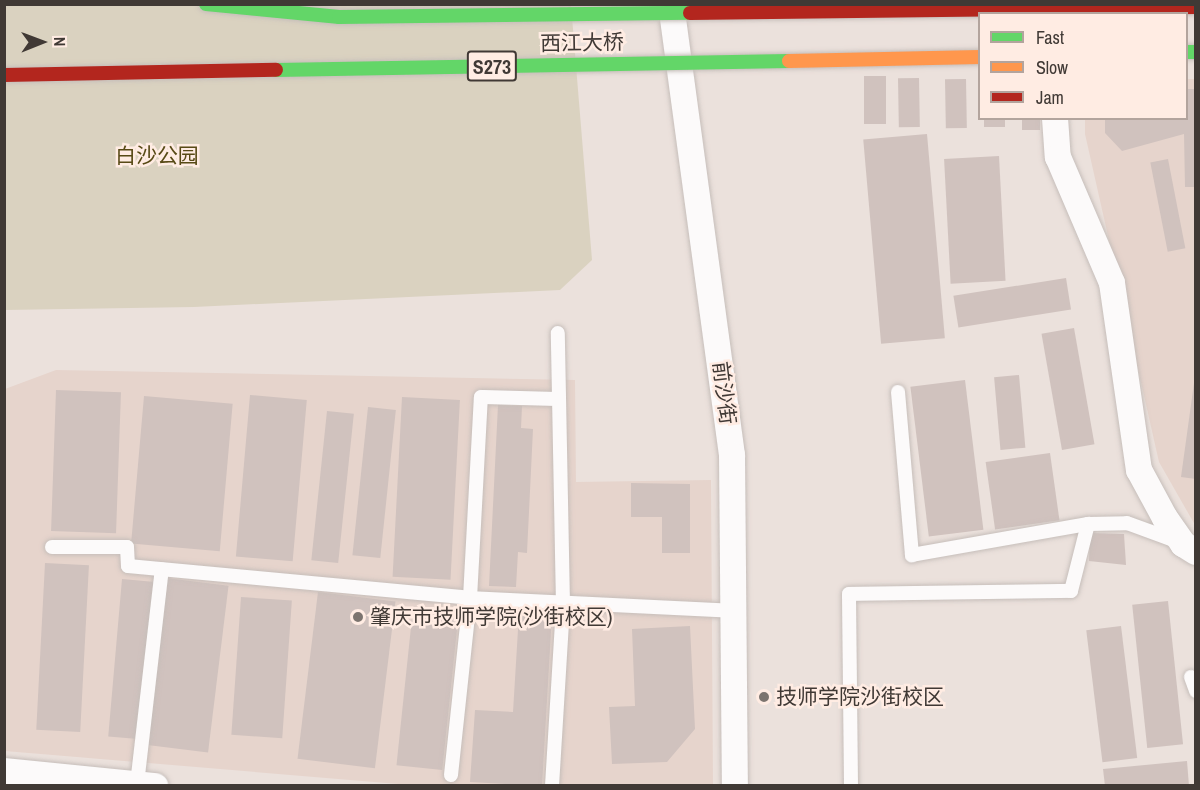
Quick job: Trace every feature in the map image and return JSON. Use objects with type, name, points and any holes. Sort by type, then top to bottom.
[{"type":"main road","name":"西江大桥","points":[[206,4],[339,17],[1196,8]]},
{"type":"main road","name":"西江大桥","points":[[4,75],[978,57]]},
{"type":"street","name":"前沙街","points":[[671,4],[732,455],[735,786]]},
{"type":"street","points":[[1055,120],[1058,156],[1112,283],[1139,470],[1189,548]]},
{"type":"street","points":[[4,771],[63,781],[146,785]]},
{"type":"lane","points":[[552,786],[563,605],[558,333]]},
{"type":"lane","points":[[898,392],[912,555],[1088,524],[1127,524],[1189,548]]},
{"type":"lane","points":[[451,775],[470,598],[481,397],[559,399]]},
{"type":"lane","points":[[851,786],[849,594],[1071,591],[1088,524]]},
{"type":"lane","points":[[52,547],[127,547],[128,566],[563,605],[735,611]]},
{"type":"lane","points":[[146,785],[162,569]]},
{"type":"shaded area","points":[[1188,79],[1195,79],[1195,525],[1159,462],[1085,134],[1085,120],[1188,120]]},
{"type":"shaded area","name":"肇庆市技师学院(沙街校区)","points":[[56,370],[575,380],[576,482],[711,480],[713,785],[410,785],[5,751],[5,389]]},
{"type":"green space","name":"白沙公园","points":[[4,5],[571,5],[592,260],[560,290],[194,307],[5,310]]},
{"type":"building","points":[[864,76],[886,76],[886,124],[864,124]]},
{"type":"building","points":[[898,78],[919,78],[920,127],[899,127]]},
{"type":"building","points":[[945,79],[966,79],[967,128],[946,128]]},
{"type":"building","points":[[1188,89],[1196,89],[1196,187],[1185,187],[1184,134],[1122,151],[1105,133],[1105,120],[1188,120]]},
{"type":"building","points":[[984,120],[1005,120],[1005,127],[984,127]]},
{"type":"building","points":[[1022,120],[1040,120],[1040,130],[1022,130]]},
{"type":"building","points":[[927,134],[945,338],[881,344],[863,140]]},
{"type":"building","points":[[999,156],[1006,281],[951,284],[944,159]]},
{"type":"building","points":[[1168,159],[1185,248],[1168,252],[1150,162]]},
{"type":"building","points":[[1066,278],[1071,310],[958,327],[953,296]]},
{"type":"building","points":[[1074,328],[1094,444],[1062,450],[1042,334]]},
{"type":"building","points":[[1019,375],[1025,448],[1000,450],[994,377]]},
{"type":"building","points":[[965,380],[983,530],[929,537],[910,387]]},
{"type":"building","points":[[1194,383],[1196,383],[1196,479],[1181,477]]},
{"type":"building","points":[[56,390],[121,392],[116,533],[51,531]]},
{"type":"building","points":[[250,395],[307,400],[293,561],[236,556]]},
{"type":"building","points":[[144,396],[233,404],[220,551],[131,543]]},
{"type":"building","points":[[402,397],[460,400],[451,580],[393,577]]},
{"type":"building","points":[[498,405],[522,406],[521,428],[533,429],[527,553],[518,552],[516,587],[489,586]]},
{"type":"building","points":[[368,407],[396,410],[380,558],[352,555]]},
{"type":"building","points":[[327,411],[354,414],[338,563],[311,560]]},
{"type":"building","points":[[1050,453],[1059,520],[995,529],[986,462]]},
{"type":"building","points":[[631,483],[690,484],[690,553],[662,553],[662,517],[631,517]]},
{"type":"building","points":[[1090,533],[1124,534],[1126,565],[1089,561]]},
{"type":"building","points":[[45,563],[89,565],[80,732],[36,730]]},
{"type":"building","points":[[166,578],[229,586],[208,752],[146,745]]},
{"type":"building","points":[[122,579],[155,582],[141,739],[108,736]]},
{"type":"building","points":[[318,592],[395,602],[375,768],[298,759]]},
{"type":"building","points":[[241,597],[292,601],[282,738],[231,735]]},
{"type":"building","points":[[1168,601],[1183,744],[1147,748],[1132,605]]},
{"type":"building","points":[[413,608],[459,613],[442,770],[396,765]]},
{"type":"building","points":[[519,613],[552,615],[542,786],[470,782],[475,710],[513,712]]},
{"type":"building","points":[[690,626],[695,729],[667,762],[612,764],[609,707],[635,706],[632,629]]},
{"type":"building","points":[[1121,626],[1137,758],[1102,762],[1086,630]]},
{"type":"building","points":[[1187,761],[1189,786],[1105,786],[1103,769]]},
{"type":"traffic: fast","points":[[206,4],[339,17],[690,13]]},
{"type":"traffic: fast","points":[[1188,52],[1196,52]]},
{"type":"traffic: fast","points":[[276,70],[789,61]]},
{"type":"traffic: slow","points":[[789,61],[978,57]]},
{"type":"traffic: jam","points":[[690,13],[1196,7]]},
{"type":"traffic: jam","points":[[4,75],[276,70]]},
{"type":"place","name":"肇庆市技师学院(沙街校区)","points":[[358,617]]},
{"type":"place","name":"技师学院沙街校区","points":[[764,697]]}]
